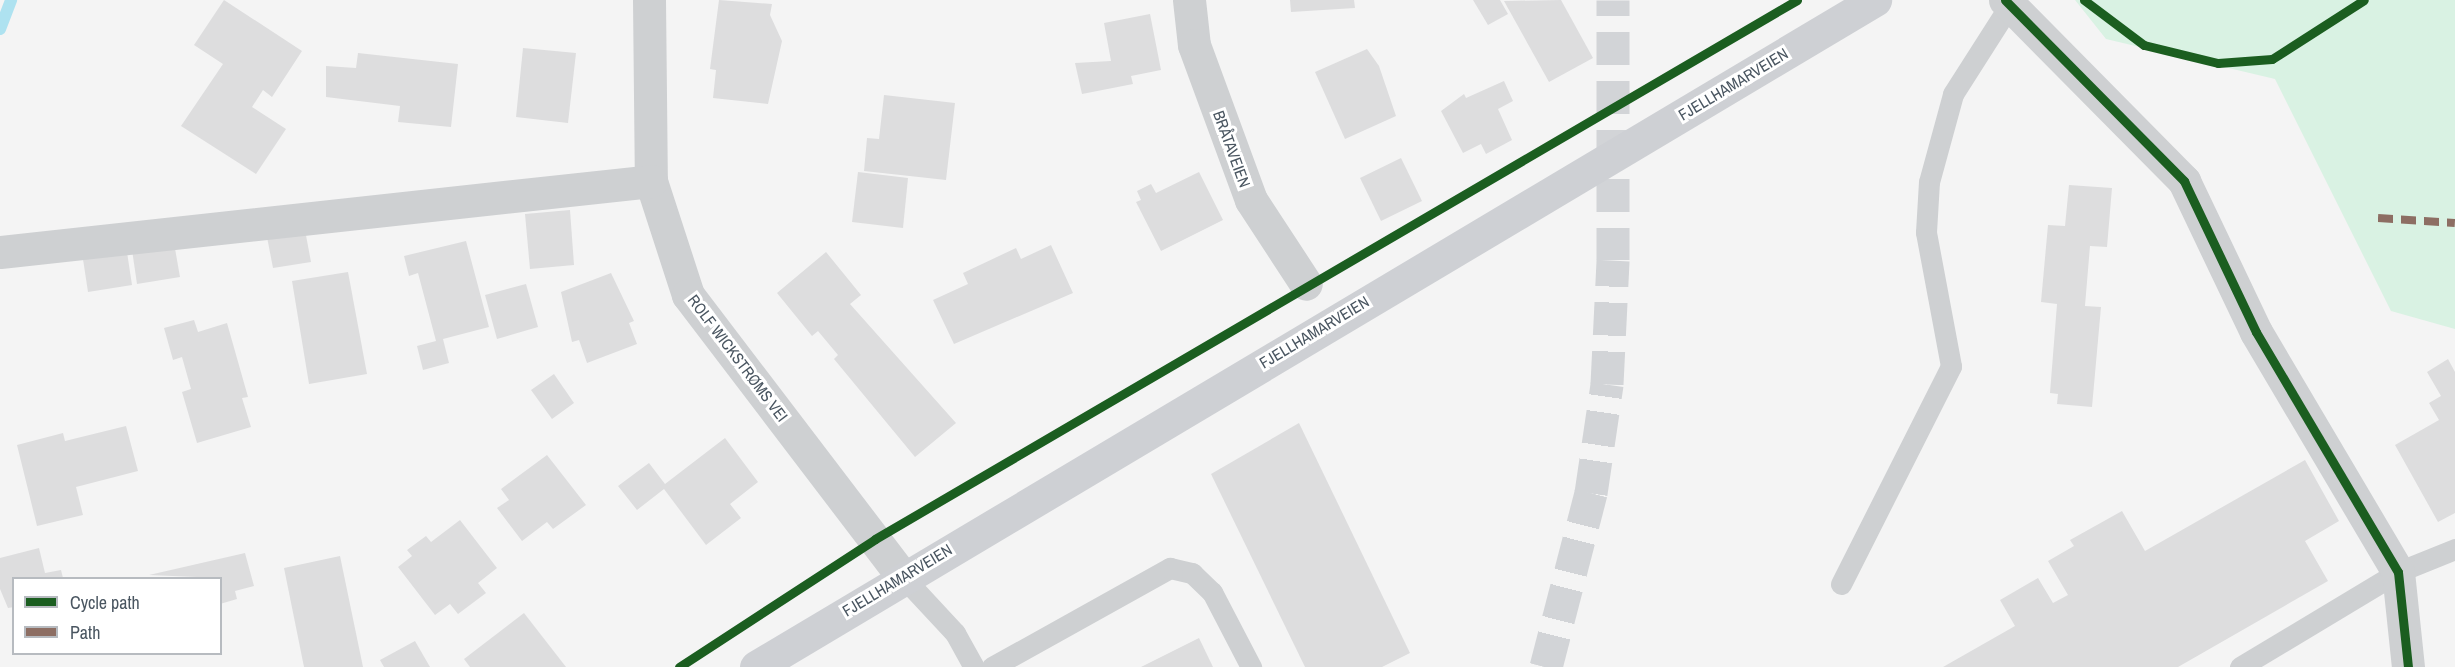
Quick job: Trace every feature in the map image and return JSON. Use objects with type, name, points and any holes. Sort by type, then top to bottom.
[{"type":"main road","name":"FJELLHAMARVEIEN","points":[[756,667],[902,576],[1875,0]]},
{"type":"street","name":"ROLF WICKSTRØMS VEI","points":[[649,0],[651,181],[688,295],[902,576]]},
{"type":"street","name":"BRÅTAVEIEN","points":[[1189,0],[1194,45],[1251,200],[1306,284]]},
{"type":"street","points":[[2007,3],[2184,181],[2256,332],[2398,572],[2408,667]]},
{"type":"street","points":[[0,252],[651,181]]},
{"type":"lane","points":[[1841,584],[1951,366],[1926,232],[1929,182],[1953,94],[2007,3]]},
{"type":"lane","points":[[2240,667],[2398,572],[2455,549]]},
{"type":"lane","points":[[992,667],[1170,568],[1192,573],[1212,592],[1251,667]]},
{"type":"lane","points":[[902,576],[955,633],[974,667]]},
{"type":"green space","points":[[2075,0],[2455,0],[2455,329],[2391,311],[2275,79],[2106,39]]},
{"type":"building","points":[[224,0],[302,51],[272,97],[263,90],[252,107],[286,129],[256,174],[181,126],[223,64],[194,45]]},
{"type":"building","points":[[719,0],[772,4],[770,15],[782,41],[768,104],[713,98],[716,70],[710,69]]},
{"type":"building","points":[[1290,0],[1354,0],[1355,8],[1291,12]]},
{"type":"building","points":[[1473,0],[1500,0],[1508,14],[1488,25]]},
{"type":"building","points":[[1561,0],[1593,58],[1549,82],[1504,1]]},
{"type":"building","points":[[1150,14],[1161,70],[1131,76],[1133,84],[1082,94],[1075,63],[1111,61],[1104,23]]},
{"type":"building","points":[[523,48],[576,53],[568,123],[516,117]]},
{"type":"building","points":[[1367,49],[1379,66],[1396,116],[1345,139],[1315,72]]},
{"type":"building","points":[[358,53],[458,64],[451,127],[398,122],[400,106],[326,97],[326,66],[356,68]]},
{"type":"building","points":[[1504,81],[1513,101],[1498,109],[1512,140],[1486,154],[1481,144],[1463,153],[1441,111],[1464,94],[1466,98]]},
{"type":"building","points":[[884,95],[955,103],[946,180],[864,171],[867,138],[879,139]]},
{"type":"building","points":[[1401,158],[1422,201],[1381,221],[1360,178]]},
{"type":"building","points":[[858,172],[908,178],[903,228],[852,222]]},
{"type":"building","points":[[1199,172],[1223,220],[1161,251],[1136,202],[1141,200],[1137,191],[1151,184],[1156,193]]},
{"type":"building","points":[[2069,185],[2112,188],[2107,247],[2090,246],[2085,306],[2101,307],[2092,407],[2057,404],[2058,394],[2050,393],[2057,304],[2041,302],[2048,225],[2065,226]]},
{"type":"building","points":[[570,210],[574,265],[530,269],[525,214]]},
{"type":"building","points":[[305,230],[311,262],[273,268],[267,237]]},
{"type":"building","points":[[173,237],[180,277],[137,284],[131,243]]},
{"type":"building","points":[[125,239],[132,285],[88,292],[81,246]]},
{"type":"building","points":[[466,241],[489,327],[443,339],[449,363],[423,370],[417,346],[436,341],[418,273],[409,276],[404,256]]},
{"type":"building","points":[[1051,245],[1073,293],[954,344],[933,300],[968,284],[963,273],[1016,248],[1021,259]]},
{"type":"building","points":[[826,252],[861,295],[850,304],[956,423],[915,457],[834,359],[838,355],[818,331],[812,336],[777,293]]},
{"type":"building","points":[[348,272],[367,374],[309,384],[292,281]]},
{"type":"building","points":[[611,273],[634,321],[629,323],[637,344],[587,363],[579,340],[572,342],[561,292]]},
{"type":"building","points":[[526,284],[538,327],[497,339],[485,295]]},
{"type":"building","points":[[194,320],[198,332],[227,323],[248,397],[242,398],[251,427],[197,443],[182,392],[191,389],[182,357],[173,360],[164,328]]},
{"type":"building","points":[[2448,359],[2455,372],[2455,513],[2438,522],[2395,445],[2439,420],[2429,403],[2441,396],[2427,372]]},
{"type":"building","points":[[554,374],[574,403],[552,419],[531,390]]},
{"type":"building","points":[[1299,423],[1410,653],[1382,667],[1305,667],[1211,474]]},
{"type":"building","points":[[126,426],[138,471],[76,487],[83,515],[37,526],[17,445],[63,433],[65,441]]},
{"type":"building","points":[[725,438],[758,482],[730,504],[741,518],[706,545],[664,489],[637,510],[618,486],[649,463],[665,484]]},
{"type":"building","points":[[547,455],[586,505],[553,529],[547,522],[522,541],[497,508],[509,500],[501,489]]},
{"type":"building","points":[[2305,460],[2339,521],[2305,541],[2328,581],[2178,667],[1943,667],[2015,626],[2000,600],[2038,578],[2053,603],[2068,595],[2048,561],[2074,546],[2070,540],[2122,511],[2145,551]]},
{"type":"building","points":[[460,520],[497,568],[478,583],[486,593],[458,614],[450,604],[435,615],[398,567],[412,556],[407,550],[426,536],[431,542]]},
{"type":"building","points":[[39,548],[45,573],[61,570],[63,577],[12,577],[12,607],[8,608],[0,589],[0,558]]},
{"type":"building","points":[[245,553],[254,586],[235,591],[237,599],[222,603],[222,577],[149,575]]},
{"type":"building","points":[[340,556],[363,667],[304,667],[284,568]]},
{"type":"building","points":[[524,613],[566,667],[470,667],[464,659]]},
{"type":"building","points":[[1199,638],[1213,667],[1141,667]]},
{"type":"building","points":[[415,641],[430,667],[384,667],[380,660]]},
{"type":"waterway","points":[[0,29],[11,0]]},
{"type":"tunnel","points":[[1546,667],[1591,493],[1607,384],[1613,260],[1613,0]]},
{"type":"marked path","points":[[2378,218],[2455,223]]},
{"type":"cycle path","points":[[679,667],[875,539],[1797,0]]},
{"type":"cycle path","points":[[2005,0],[2184,181],[2256,332],[2398,572],[2408,667]]},
{"type":"cycle path","points":[[2084,0],[2144,45],[2218,63],[2272,59],[2364,0]]}]
